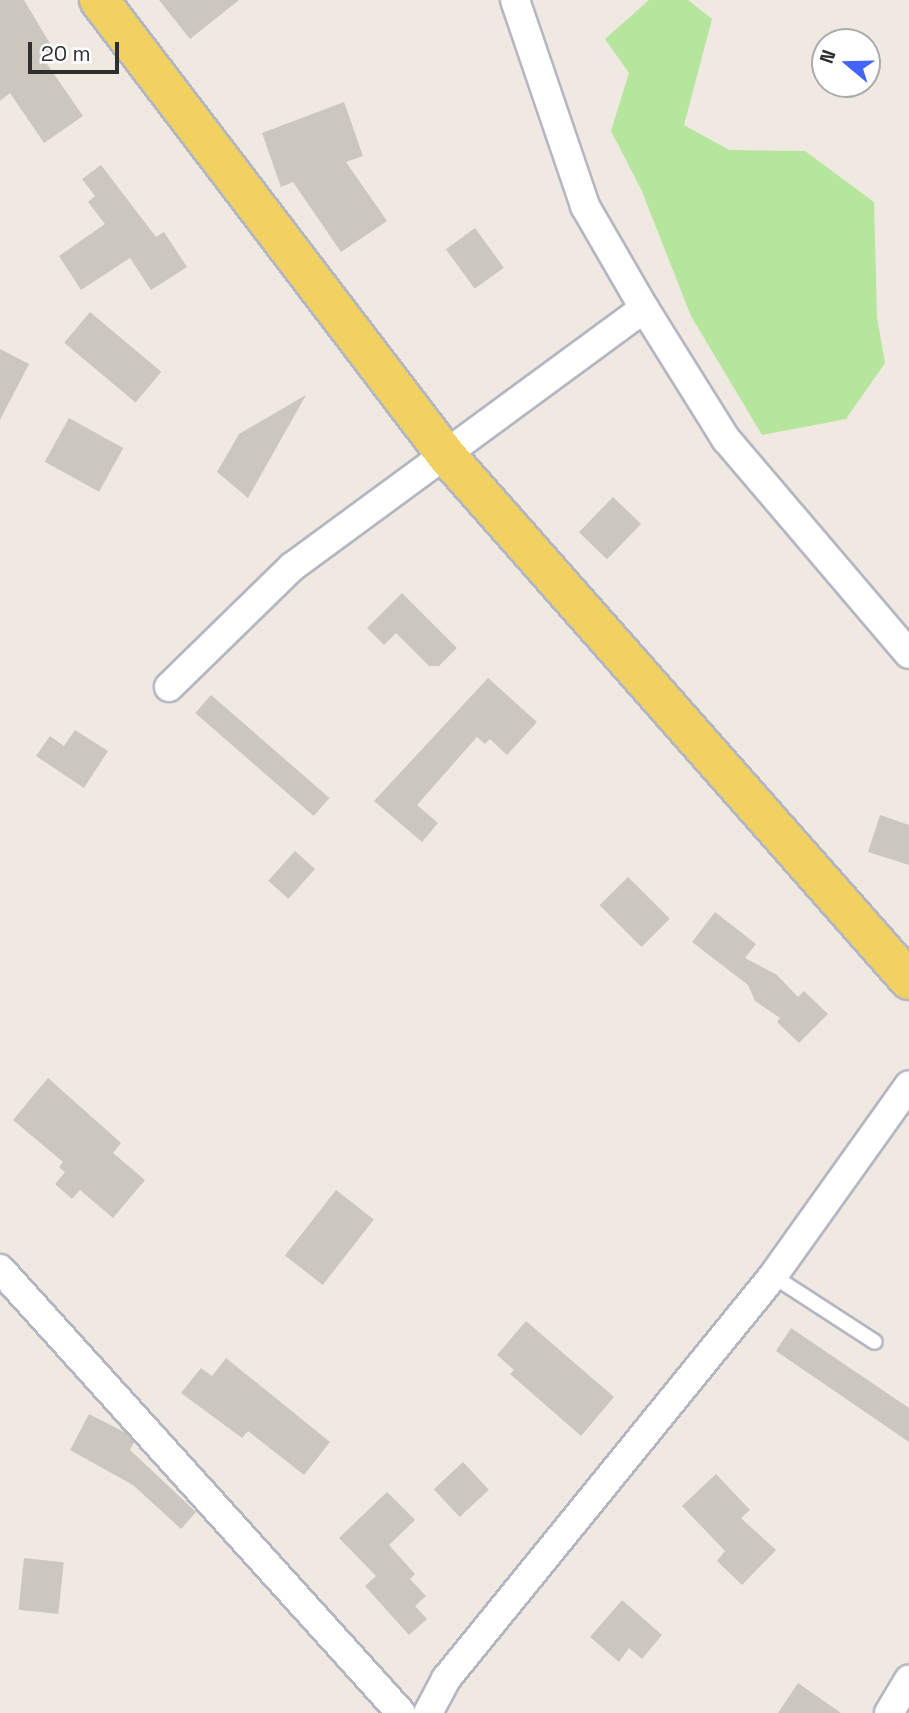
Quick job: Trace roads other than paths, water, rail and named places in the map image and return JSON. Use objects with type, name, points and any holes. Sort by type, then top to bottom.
[{"type":"main road","points":[[99,0],[446,455],[909,980]]},
{"type":"street","points":[[515,0],[585,206],[644,308],[726,439],[909,654]]},
{"type":"street","points":[[169,687],[292,567],[644,308]]},
{"type":"street","points":[[428,1713],[446,1679],[773,1276],[909,1085]]},
{"type":"street","points":[[0,1269],[401,1713]]},
{"type":"street","points":[[889,1713],[909,1680]]},
{"type":"lane","points":[[773,1276],[875,1342]]}]
